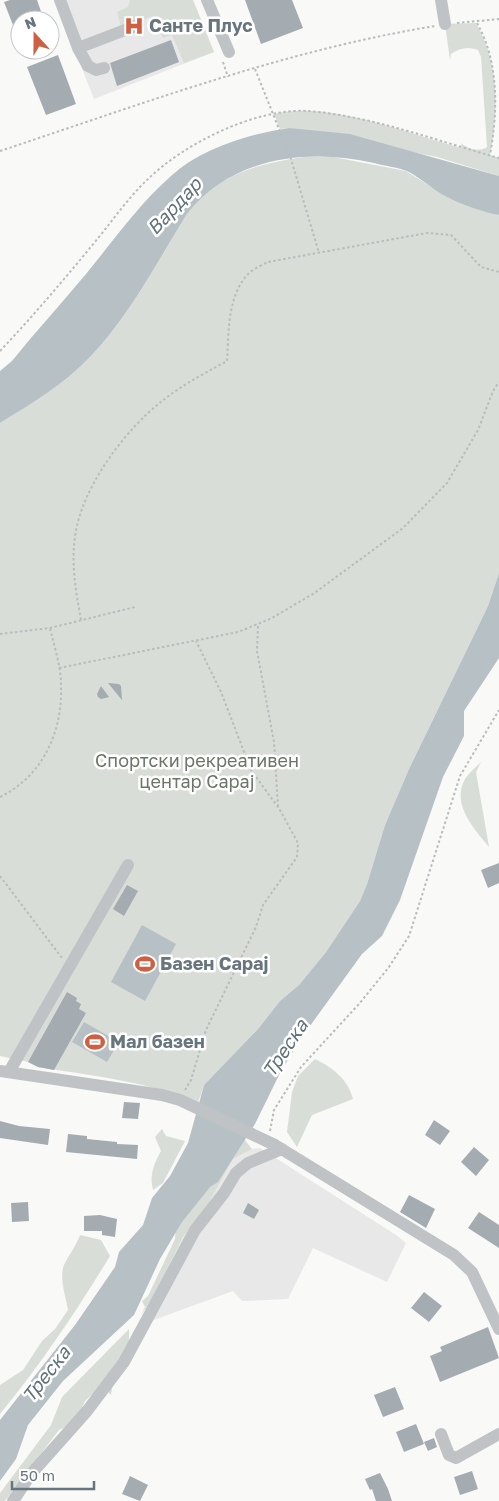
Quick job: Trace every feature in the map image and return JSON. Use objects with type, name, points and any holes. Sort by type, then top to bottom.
[{"type":"street","points":[[60,0],[78,48],[88,66],[96,70],[104,68]]},
{"type":"street","points":[[207,0],[225,53]]},
{"type":"street","points":[[440,0],[444,24]]},
{"type":"street","points":[[78,48],[138,25]]},
{"type":"street","points":[[128,865],[69,968],[5,1071],[146,1092],[180,1100],[274,1145],[435,1242],[464,1263],[479,1284],[499,1329]]},
{"type":"street","points":[[13,1501],[31,1474],[87,1411],[124,1362],[195,1230],[224,1194],[236,1173],[274,1145]]},
{"type":"street","points":[[441,1434],[449,1455],[456,1458],[499,1434]]},
{"type":"path","points":[[0,152],[254,69],[362,41],[444,24],[476,23],[499,19]]},
{"type":"path","points":[[476,23],[493,52],[498,88],[497,112],[490,156]]},
{"type":"path","points":[[225,53],[228,77]]},
{"type":"path","points":[[254,69],[265,91],[292,163],[319,253]]},
{"type":"path","points":[[0,351],[56,289],[148,178],[198,142],[238,123],[274,114],[306,111],[348,116],[499,158]]},
{"type":"path","points":[[81,620],[74,572],[75,534],[88,496],[101,470],[141,420],[162,401],[185,385],[227,361],[231,309],[237,289],[249,272],[268,262],[427,233],[451,235],[481,267],[499,272]]},
{"type":"path","points":[[59,668],[238,632],[258,625],[313,594],[403,528],[424,509],[447,483],[462,461],[478,430],[493,391],[499,382]]},
{"type":"path","points":[[0,634],[50,628],[135,607]]},
{"type":"path","points":[[258,625],[257,651],[273,735],[278,807]]},
{"type":"path","points":[[0,797],[26,778],[51,747],[58,725],[61,695],[59,668],[50,628]]},
{"type":"path","points":[[180,1100],[191,1080],[206,1030],[256,927],[263,905],[297,858],[298,843],[295,832],[251,770],[220,692],[196,641]]},
{"type":"path","points":[[274,1145],[270,1128],[271,1119],[301,1067],[365,996],[409,936],[460,776],[499,710]]},
{"type":"path","points":[[0,876],[69,968]]},
{"type":"shaded area","name":"Санте Плус","points":[[55,0],[193,0],[214,52],[94,99]]},
{"type":"shaded area","points":[[260,1148],[406,1243],[387,1282],[313,1248],[288,1299],[242,1301],[233,1291],[151,1321],[147,1312],[183,1237],[205,1210],[233,1159],[252,1149]]},
{"type":"green space","points":[[130,0],[193,0],[214,52],[184,63],[172,35],[163,38],[154,16],[121,27],[117,12],[128,7]]},
{"type":"green space","points":[[476,23],[484,38],[493,70],[496,104],[490,155],[499,158],[499,176],[437,157],[289,128],[280,129],[274,114],[296,111],[319,111],[368,120],[462,148],[461,143],[474,149],[487,147],[481,57],[478,50],[467,48],[451,54],[450,60],[445,24]]},
{"type":"green space","name":"Спортски рекреативен центар Сарај","points":[[304,157],[333,157],[406,171],[447,197],[499,215],[499,573],[488,606],[409,769],[385,825],[360,901],[326,952],[299,985],[280,1001],[258,1029],[204,1085],[198,1103],[139,1084],[38,1067],[28,1062],[0,1056],[0,423],[58,385],[89,358],[130,307],[187,214],[199,200],[225,180],[239,173],[270,163]]},
{"type":"green space","points":[[481,762],[476,772],[489,847],[466,816],[461,798],[461,788],[465,779]]},
{"type":"green space","points":[[315,1059],[328,1066],[344,1080],[353,1099],[312,1115],[297,1147],[287,1132],[292,1092],[298,1076]]},
{"type":"green space","points":[[162,1129],[166,1136],[185,1141],[163,1183],[153,1190],[153,1170],[161,1151],[155,1137]]},
{"type":"green space","points":[[244,1139],[252,1149],[233,1159],[205,1210],[183,1237],[155,1295],[141,1315],[145,1307],[142,1301],[148,1296],[175,1239],[176,1222],[220,1174]]},
{"type":"green space","points":[[80,1235],[101,1240],[110,1256],[58,1337],[0,1414],[0,1385],[23,1370],[42,1341],[55,1329],[68,1310],[62,1274],[67,1259]]},
{"type":"green space","points":[[129,1329],[129,1344],[114,1376],[111,1395],[101,1386],[85,1401],[75,1423],[59,1430],[5,1501],[0,1501],[0,1493],[51,1425],[62,1397]]},
{"type":"water","name":"Вардар","points":[[289,128],[350,134],[499,176],[499,215],[464,205],[451,199],[407,171],[374,163],[323,157],[297,158],[272,162],[248,169],[225,180],[205,195],[187,214],[130,307],[89,358],[58,385],[0,423],[0,371],[12,361],[159,187],[183,166],[211,150],[242,138]]},
{"type":"water","name":"Треска","points":[[499,573],[499,658],[464,711],[464,736],[443,777],[400,900],[382,936],[362,954],[302,1037],[281,1071],[255,1124],[218,1182],[210,1187],[182,1222],[160,1259],[134,1315],[63,1381],[28,1425],[16,1459],[0,1481],[0,1420],[75,1325],[115,1267],[119,1252],[143,1225],[152,1198],[170,1176],[188,1143],[204,1085],[258,1029],[280,1001],[299,985],[326,952],[360,901],[385,825],[409,769],[488,606]]},
{"type":"water","points":[[142,925],[176,944],[145,1001],[111,982]]},
{"type":"water","name":"Мал базен","points":[[84,1022],[119,1042],[107,1062],[72,1042]]},
{"type":"building","points":[[10,0],[37,0],[40,10],[10,10],[10,17],[4,2]]},
{"type":"building","points":[[245,0],[292,0],[303,28],[261,44]]},
{"type":"building","points":[[171,40],[179,62],[117,86],[110,63]]},
{"type":"building","points":[[45,60],[60,60],[76,104],[46,115],[27,67]]},
{"type":"building","points":[[108,683],[121,686],[122,700]]},
{"type":"building","points":[[101,686],[109,697],[101,699],[98,697],[97,694]]},
{"type":"building","points":[[499,863],[499,883],[488,888],[481,870]]},
{"type":"building","points":[[127,885],[138,891],[124,916],[113,909]]},
{"type":"building","points":[[67,992],[77,998],[76,1001],[81,1004],[79,1009],[86,1013],[54,1070],[38,1067],[28,1062]]},
{"type":"building","points":[[124,1102],[140,1103],[138,1119],[122,1118]]},
{"type":"building","points":[[434,1120],[450,1131],[440,1145],[425,1135]]},
{"type":"building","points":[[0,1121],[19,1126],[50,1129],[48,1145],[0,1138]]},
{"type":"building","points":[[68,1134],[87,1136],[87,1139],[117,1142],[117,1144],[138,1145],[137,1159],[66,1152]]},
{"type":"building","points":[[474,1147],[489,1160],[476,1176],[461,1162]]},
{"type":"building","points":[[409,1195],[435,1209],[426,1228],[400,1212]]},
{"type":"building","points":[[28,1202],[29,1221],[12,1222],[11,1203]]},
{"type":"building","points":[[248,1203],[259,1210],[254,1219],[243,1213]]},
{"type":"building","points":[[479,1212],[499,1225],[499,1248],[468,1228]]},
{"type":"building","points":[[100,1215],[117,1219],[115,1237],[102,1235],[102,1231],[84,1231],[84,1216]]},
{"type":"building","points":[[424,1292],[442,1306],[429,1322],[411,1308]]},
{"type":"building","points":[[488,1327],[499,1358],[440,1382],[430,1356],[442,1351],[440,1347]]},
{"type":"building","points":[[395,1387],[404,1409],[383,1417],[374,1395]]},
{"type":"building","points":[[416,1424],[424,1444],[404,1452],[396,1432]]},
{"type":"building","points":[[434,1438],[437,1447],[428,1451],[424,1442]]},
{"type":"building","points":[[472,1471],[478,1489],[460,1495],[454,1477]]},
{"type":"building","points":[[380,1473],[392,1501],[376,1501],[372,1489],[370,1490],[365,1479]]},
{"type":"building","points":[[130,1476],[148,1485],[140,1501],[122,1494]]},
{"type":"place","name":"Санте Плус","points":[[134,26]]},
{"type":"place","name":"Базен Сарај","points":[[145,964]]},
{"type":"place","name":"Мал базен","points":[[95,1042]]}]
